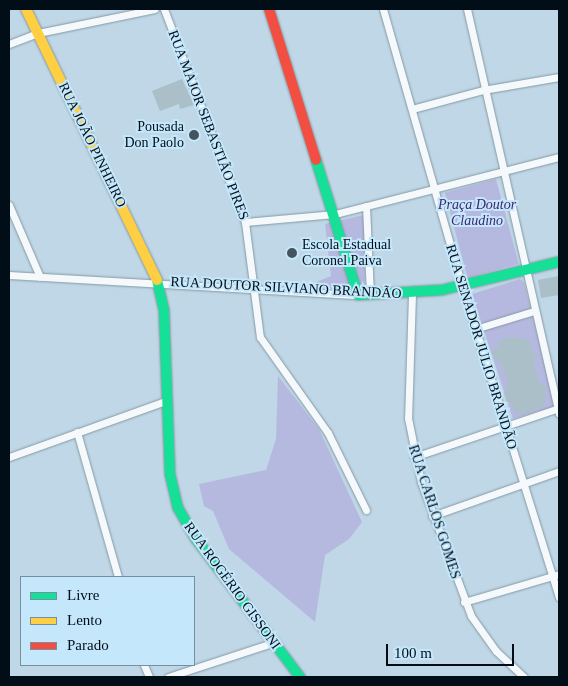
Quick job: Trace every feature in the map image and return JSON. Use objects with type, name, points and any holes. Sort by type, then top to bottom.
[{"type":"street","name":"RUA JOÃO PINHEIRO","points":[[26,9],[158,282]]},
{"type":"street","points":[[9,44],[38,33],[155,9]]},
{"type":"street","name":"RUA MAJOR SEBASTIÃO PIRES","points":[[164,9],[245,222],[251,286],[260,337],[328,434],[366,510]]},
{"type":"street","points":[[269,9],[335,214],[358,294]]},
{"type":"street","name":"RUA SENADOR JULIO BRANDÃO","points":[[383,9],[433,189],[475,329],[524,484],[556,575],[559,598]]},
{"type":"street","points":[[414,457],[559,410],[483,90],[467,9]]},
{"type":"street","points":[[412,109],[483,90],[559,77]]},
{"type":"street","points":[[245,222],[335,214],[559,157]]},
{"type":"street","points":[[9,205],[40,277]]},
{"type":"street","points":[[366,206],[370,295]]},
{"type":"street","name":"RUA DOUTOR SILVIANO BRANDÃO","points":[[9,275],[251,286],[370,295],[412,294],[462,286],[559,262]]},
{"type":"street","name":"RUA ROGÉRIO GISSONI","points":[[158,282],[164,311],[165,401],[170,474],[178,508],[272,643],[300,677]]},
{"type":"street","name":"RUA CARLOS GOMES","points":[[412,294],[407,396],[414,457],[432,516],[464,602],[485,638],[524,677]]},
{"type":"street","points":[[475,329],[534,311]]},
{"type":"street","points":[[9,457],[165,401]]},
{"type":"street","points":[[77,432],[118,576]]},
{"type":"street","points":[[432,516],[559,471]]},
{"type":"street","points":[[464,602],[556,575]]},
{"type":"street","points":[[168,677],[272,643]]},
{"type":"green space","name":"Praça Doutor Claudino","points":[[496,179],[519,264],[468,278],[445,193]]},
{"type":"green space","points":[[364,215],[365,291],[307,286],[331,276],[325,224]]},
{"type":"green space","points":[[520,279],[524,282],[555,406],[513,419],[472,294]]},
{"type":"green space","points":[[278,376],[319,429],[362,522],[349,539],[325,555],[315,622],[229,549],[213,511],[204,506],[199,484],[266,470],[276,439]]},
{"type":"building","points":[[182,79],[194,105],[180,109],[179,104],[160,111],[152,91]]},
{"type":"building","points":[[559,276],[559,295],[541,298],[538,280]]},
{"type":"building","points":[[510,337],[530,340],[533,355],[540,355],[533,361],[538,381],[546,387],[545,405],[527,413],[515,414],[512,403],[507,403],[504,393],[508,383],[503,367],[490,352],[499,348],[498,341]]},
{"type":"traffic: fast","points":[[316,160],[358,295],[442,290],[559,262]]},
{"type":"traffic: fast","points":[[157,280],[164,311],[170,474],[178,508],[196,539],[300,677]]},
{"type":"traffic: slow","points":[[26,9],[157,280]]},
{"type":"traffic: jam","points":[[269,9],[316,160]]},
{"type":"place","name":"Pousada Don Paolo","points":[[194,135]]},
{"type":"place","name":"Escola Estadual Coronel Paiva","points":[[292,253]]}]
